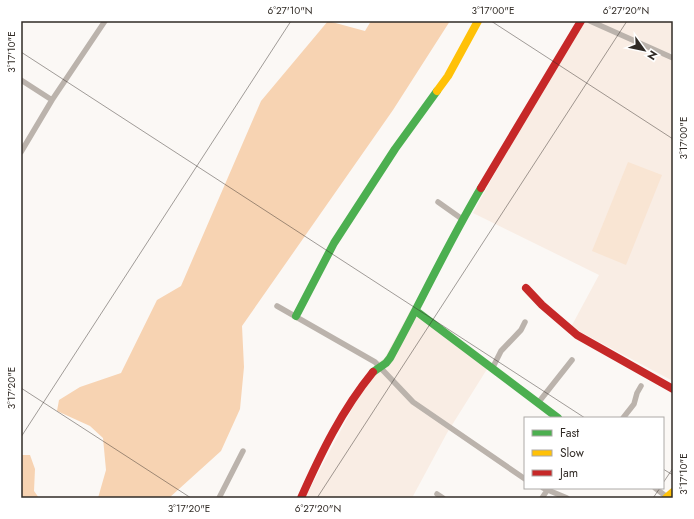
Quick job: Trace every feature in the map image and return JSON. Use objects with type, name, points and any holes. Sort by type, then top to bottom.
[{"type":"street","points":[[21,152],[52,100],[105,21]]},
{"type":"street","points":[[296,316],[334,243],[395,149],[448,76],[478,21]]},
{"type":"street","points":[[301,498],[320,455],[345,410],[373,372],[380,368],[390,358],[416,311],[462,219],[581,21]]},
{"type":"street","points":[[590,21],[673,58]]},
{"type":"street","points":[[21,80],[52,100]]},
{"type":"street","points":[[438,202],[462,219]]},
{"type":"street","points":[[526,288],[542,306],[577,335],[673,389]]},
{"type":"street","points":[[277,306],[370,359],[413,402],[524,478]]},
{"type":"street","points":[[416,311],[557,417]]},
{"type":"street","points":[[492,369],[502,351],[521,330],[525,322]]},
{"type":"street","points":[[538,403],[572,360]]},
{"type":"street","points":[[624,417],[634,404],[641,386]]},
{"type":"street","points":[[219,498],[243,451]]},
{"type":"street","points":[[542,498],[546,489],[567,498]]},
{"type":"street","points":[[657,489],[669,495]]},
{"type":"street","points":[[437,494],[443,498]]},
{"type":"shaded area","points":[[328,21],[365,31],[371,21],[450,21],[393,110],[242,326],[244,367],[240,409],[221,451],[169,498],[98,498],[106,470],[103,438],[90,426],[57,411],[59,400],[80,387],[121,373],[157,300],[181,286],[261,101]]},
{"type":"shaded area","points":[[579,21],[673,21],[673,48],[669,55],[673,56],[673,381],[571,327],[599,275],[473,213]]},
{"type":"shaded area","points":[[628,162],[662,175],[626,265],[592,251]]},
{"type":"shaded area","points":[[411,309],[489,366],[447,433],[412,498],[305,498],[377,362],[384,359]]},
{"type":"shaded area","points":[[21,455],[30,455],[35,469],[34,491],[39,498],[21,498]]},
{"type":"traffic: fast","points":[[296,316],[334,243],[395,149],[437,91]]},
{"type":"traffic: fast","points":[[373,372],[386,363],[390,358],[457,230],[481,188]]},
{"type":"traffic: fast","points":[[416,311],[557,417]]},
{"type":"traffic: slow","points":[[437,91],[448,76],[478,21]]},
{"type":"traffic: slow","points":[[666,498],[673,492]]},
{"type":"traffic: jam","points":[[481,188],[581,21]]},
{"type":"traffic: jam","points":[[526,288],[542,305],[577,335],[673,389]]},
{"type":"traffic: jam","points":[[301,498],[333,432],[351,401],[373,372]]}]
